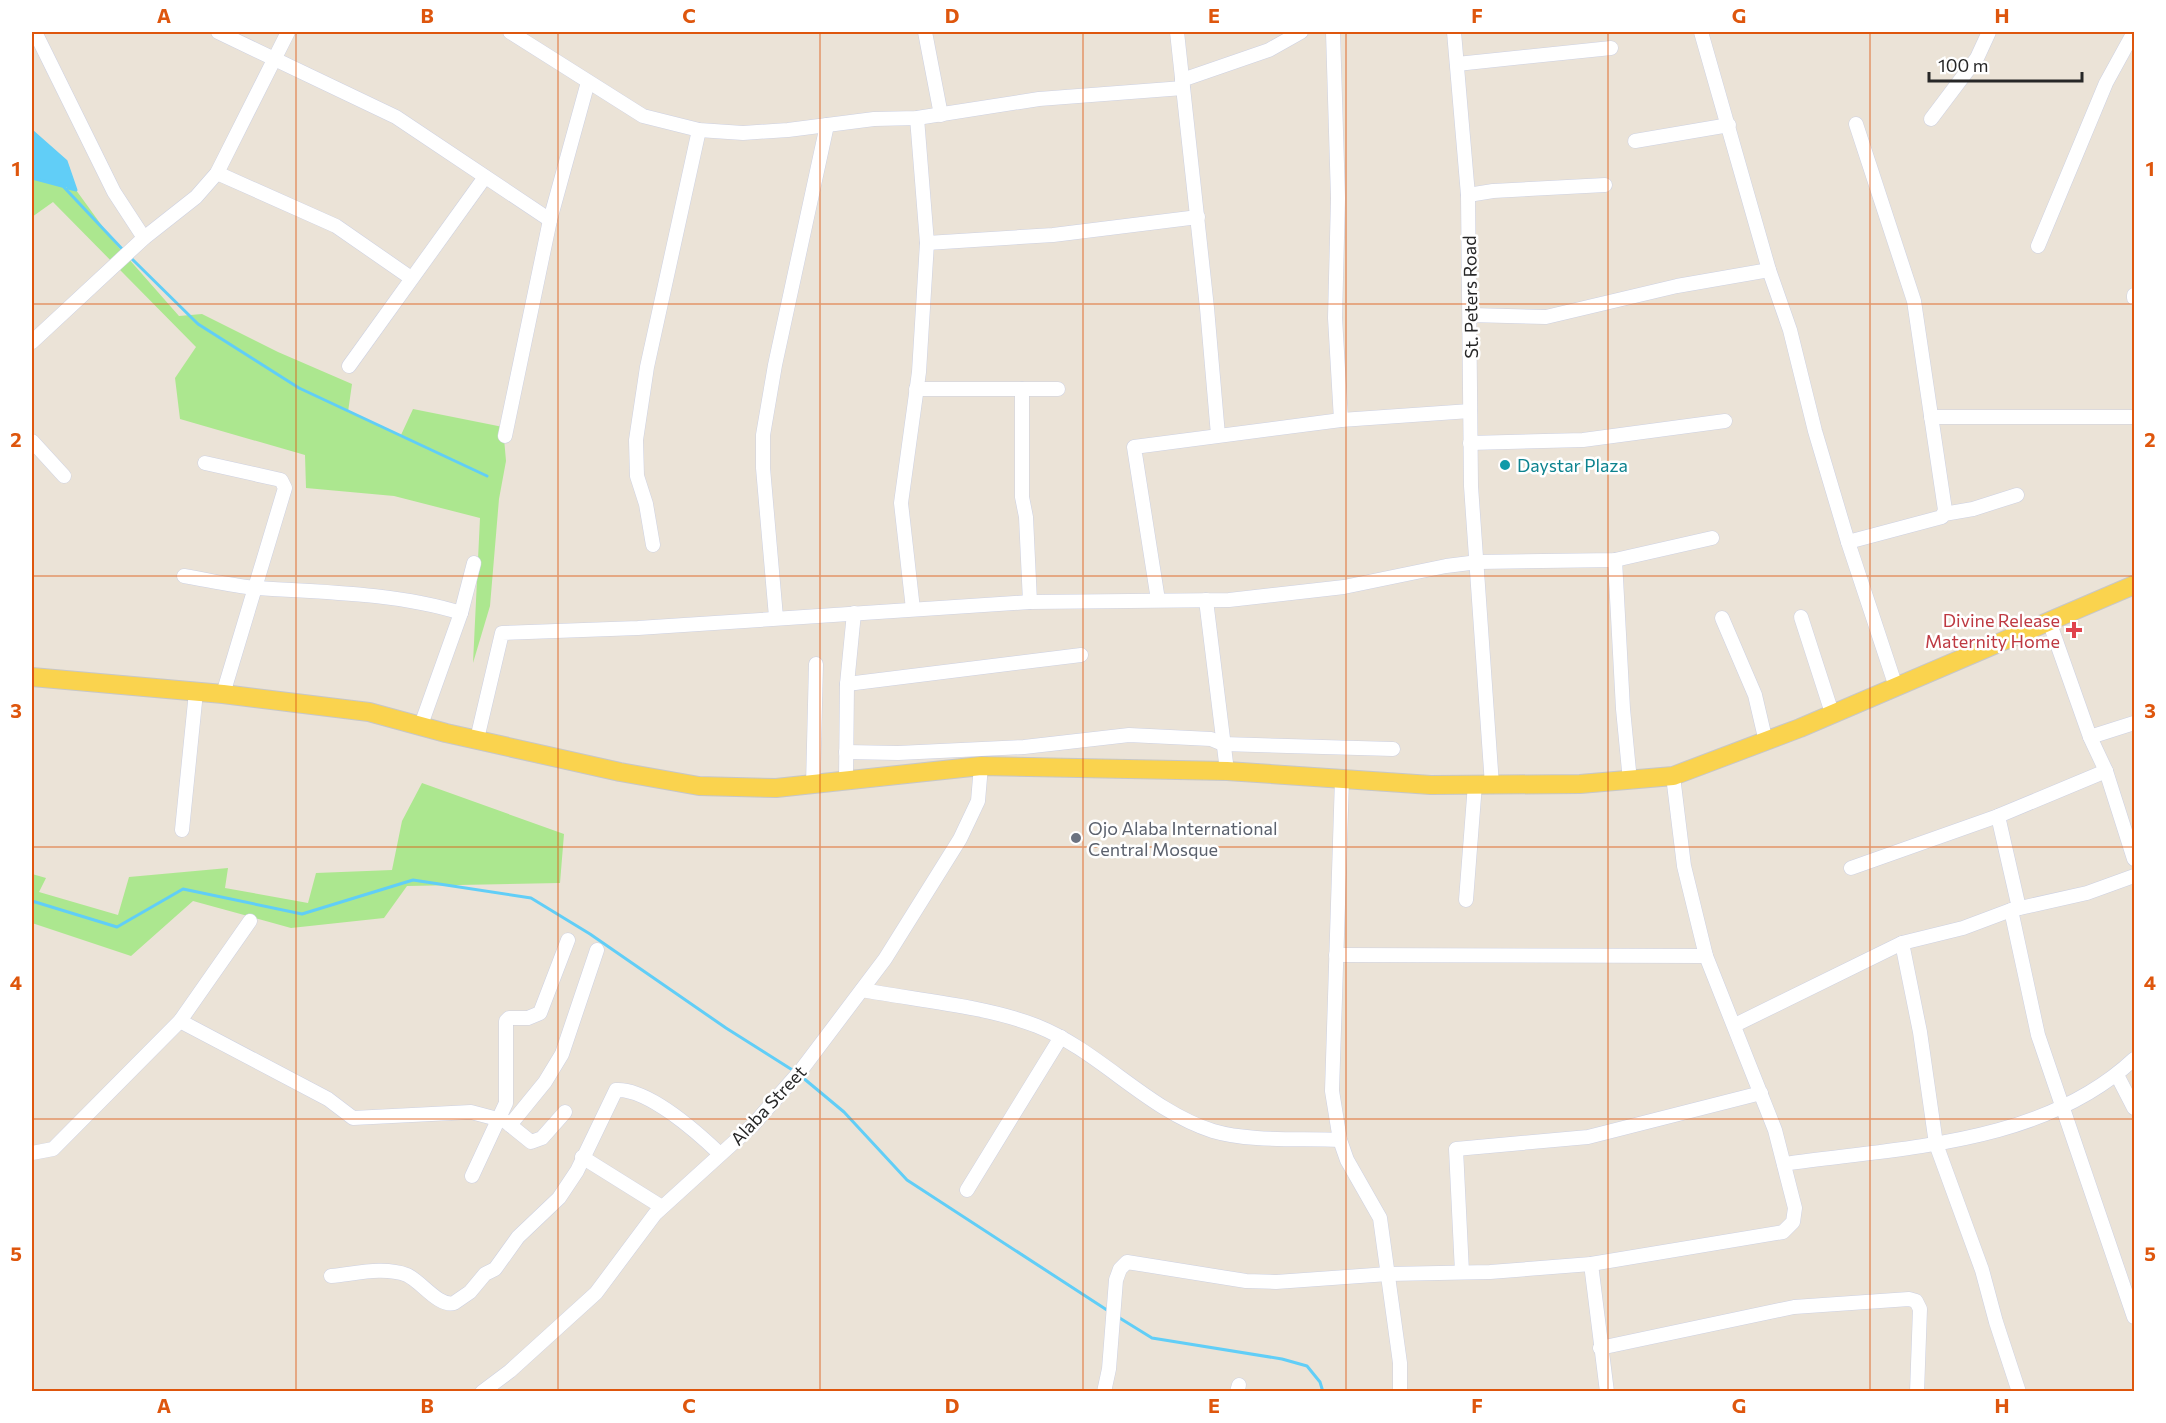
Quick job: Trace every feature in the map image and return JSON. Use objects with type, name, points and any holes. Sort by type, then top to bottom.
[{"type":"main road","points":[[32,677],[223,694],[369,712],[477,740],[620,772],[699,786],[776,788],[981,766],[1227,771],[1431,785],[1630,781],[1673,776],[1766,742],[2134,585]]},
{"type":"street","points":[[35,32],[140,241]]},
{"type":"street","points":[[219,32],[273,60],[396,117],[550,220]]},
{"type":"street","points":[[32,342],[115,263],[196,197],[217,173],[288,32]]},
{"type":"street","points":[[510,32],[643,116],[699,130],[744,133],[874,119],[917,118],[1039,99],[1183,84],[1269,50],[1301,32]]},
{"type":"street","points":[[925,32],[941,115]]},
{"type":"street","points":[[1177,32],[1198,217],[1218,435]]},
{"type":"street","points":[[1334,32],[1338,198],[1335,318],[1341,420]]},
{"type":"street","name":"St. Peters Road","points":[[1454,32],[1468,195],[1470,443],[1475,548],[1478,562],[1483,785],[1466,900]]},
{"type":"street","points":[[1701,32],[1769,270],[1790,330],[1815,431],[1848,542],[1896,687]]},
{"type":"street","points":[[1931,119],[1977,58],[1989,32]]},
{"type":"street","points":[[2038,246],[2106,83],[2134,32]]},
{"type":"street","points":[[1457,64],[1611,48]]},
{"type":"street","points":[[505,436],[550,220],[588,82]]},
{"type":"street","points":[[913,609],[901,503],[916,389],[927,243],[917,118]]},
{"type":"street","points":[[1856,124],[1914,301],[1944,496],[1944,514]]},
{"type":"street","points":[[776,617],[763,435],[775,365],[827,125]]},
{"type":"street","points":[[1635,141],[1729,125]]},
{"type":"street","points":[[653,545],[646,504],[637,476],[636,441],[647,367],[699,130]]},
{"type":"street","points":[[217,173],[336,226],[411,278]]},
{"type":"street","points":[[349,366],[485,177]]},
{"type":"street","points":[[1468,195],[1493,191],[1605,185]]},
{"type":"street","points":[[927,243],[1053,235],[1198,217]]},
{"type":"street","points":[[1470,315],[1546,318],[1677,286],[1769,270]]},
{"type":"street","points":[[916,389],[1058,389]]},
{"type":"street","points":[[1022,389],[1022,497],[1026,517],[1030,602]]},
{"type":"street","points":[[1158,600],[1134,447],[1341,420],[1470,411]]},
{"type":"street","points":[[1931,417],[2134,417]]},
{"type":"street","points":[[1470,443],[1583,440],[1725,421]]},
{"type":"street","points":[[32,441],[64,476]]},
{"type":"street","points":[[205,462],[281,480],[285,488],[223,694]]},
{"type":"street","points":[[1848,542],[2017,495]]},
{"type":"street","points":[[477,740],[502,633],[638,628],[776,617],[1030,602],[1206,600],[1344,587],[1446,566],[1478,562],[1615,560],[1712,538]]},
{"type":"street","points":[[1615,560],[1623,709],[1630,781]]},
{"type":"street","points":[[424,726],[461,613],[474,563]]},
{"type":"street","points":[[184,576],[254,587],[324,592],[436,606],[461,613]]},
{"type":"street","points":[[1206,600],[1227,771]]},
{"type":"street","points":[[846,780],[847,684],[854,613]]},
{"type":"street","points":[[1801,617],[1832,713]]},
{"type":"street","points":[[1722,618],[1755,695],[1766,742]]},
{"type":"street","points":[[2049,621],[2090,737],[2106,771],[2134,857]]},
{"type":"street","points":[[847,684],[1082,655]]},
{"type":"street","points":[[813,785],[816,664]]},
{"type":"street","points":[[182,830],[196,692]]},
{"type":"street","points":[[2090,737],[2134,723]]},
{"type":"street","points":[[846,752],[898,753],[1024,747],[1129,735],[1211,739],[1223,744],[1393,748]]},
{"type":"street","name":"Alaba Street","points":[[482,1392],[510,1371],[596,1293],[662,1207],[753,1125],[799,1073],[903,932],[973,815],[981,787],[981,766]]},
{"type":"street","points":[[1851,868],[1998,816],[2106,771]]},
{"type":"street","points":[[1104,1392],[1109,1369],[1116,1280],[1120,1269],[1127,1262],[1246,1281],[1299,1281],[1388,1274],[1462,1272],[1591,1264],[1783,1232],[1793,1222],[1795,1208],[1784,1164],[1761,1093],[1706,956],[1684,866],[1673,776]]},
{"type":"street","points":[[1342,779],[1332,1091],[1340,1140],[1347,1160],[1380,1218],[1400,1363],[1400,1392]]},
{"type":"street","points":[[1998,816],[2038,1035],[2134,1317]]},
{"type":"street","points":[[1735,1025],[1902,943],[1963,928],[2015,909],[2086,893],[2134,876]]},
{"type":"street","points":[[32,1153],[53,1149],[180,1021],[250,921]]},
{"type":"street","points":[[505,1122],[508,1088],[506,1021],[509,1018],[528,1018],[540,1013],[568,940]]},
{"type":"street","points":[[1902,943],[1920,1032],[1936,1144],[1982,1270],[1995,1322],[2019,1392]]},
{"type":"street","points":[[472,1176],[505,1122],[544,1082],[562,1054],[597,950]]},
{"type":"street","points":[[1336,955],[1706,956]]},
{"type":"street","points":[[862,990],[976,1011],[1034,1025],[1061,1037],[1158,1103],[1214,1131],[1271,1138],[1340,1140]]},
{"type":"street","points":[[180,1021],[328,1099],[353,1118],[471,1112],[505,1122],[526,1139],[537,1142],[565,1112]]},
{"type":"street","points":[[967,1190],[1061,1037]]},
{"type":"street","points":[[1784,1164],[1936,1144],[2023,1122],[2062,1107],[2117,1075],[2134,1059]]},
{"type":"street","points":[[2117,1075],[2134,1108]]},
{"type":"street","points":[[331,1276],[377,1271],[396,1272],[416,1280],[443,1302],[454,1303],[470,1292],[485,1274],[495,1269],[518,1238],[549,1210],[570,1183],[612,1094],[616,1090],[622,1090],[673,1113],[720,1154]]},
{"type":"street","points":[[1462,1272],[1455,1149],[1588,1137],[1761,1093]]},
{"type":"street","points":[[582,1157],[662,1207]]},
{"type":"street","points":[[1591,1264],[1604,1391]]},
{"type":"street","points":[[1600,1348],[1794,1307],[1909,1299],[1916,1301],[1920,1310],[1917,1392]]},
{"type":"green space","points":[[32,178],[76,190],[113,241],[179,316],[202,314],[278,352],[352,384],[348,412],[401,435],[413,409],[503,427],[506,461],[499,499],[490,606],[473,663],[480,518],[394,496],[306,488],[305,455],[180,419],[175,378],[196,347],[53,202],[32,217]]},
{"type":"green space","points":[[422,783],[564,834],[560,883],[407,886],[384,918],[291,928],[193,901],[131,956],[32,923],[32,874],[46,878],[39,892],[118,915],[129,877],[228,868],[225,888],[308,903],[316,873],[392,870],[402,821]]},
{"type":"water","points":[[32,131],[66,161],[76,190],[32,178]]},
{"type":"waterway","points":[[32,131],[66,161],[76,190],[68,188]]},
{"type":"waterway","points":[[32,178],[62,186]]},
{"type":"waterway","points":[[61,184],[124,251]]},
{"type":"waterway","points":[[131,258],[198,324],[299,388],[487,476]]},
{"type":"waterway","points":[[32,901],[117,927],[183,889],[302,914],[413,880],[531,898],[590,934],[726,1028],[794,1071]]},
{"type":"waterway","points":[[802,1077],[844,1112],[907,1180],[1110,1312]]},
{"type":"waterway","points":[[1118,1317],[1152,1338],[1282,1359],[1307,1366],[1320,1382],[1323,1392]]},
{"type":"place","name":"Daystar Plaza","points":[[1505,465]]},
{"type":"place","name":"Divine Release Maternity Home","points":[[2074,630]]},
{"type":"place","name":"Ojo Alaba International Central Mosque","points":[[1076,838]]}]
